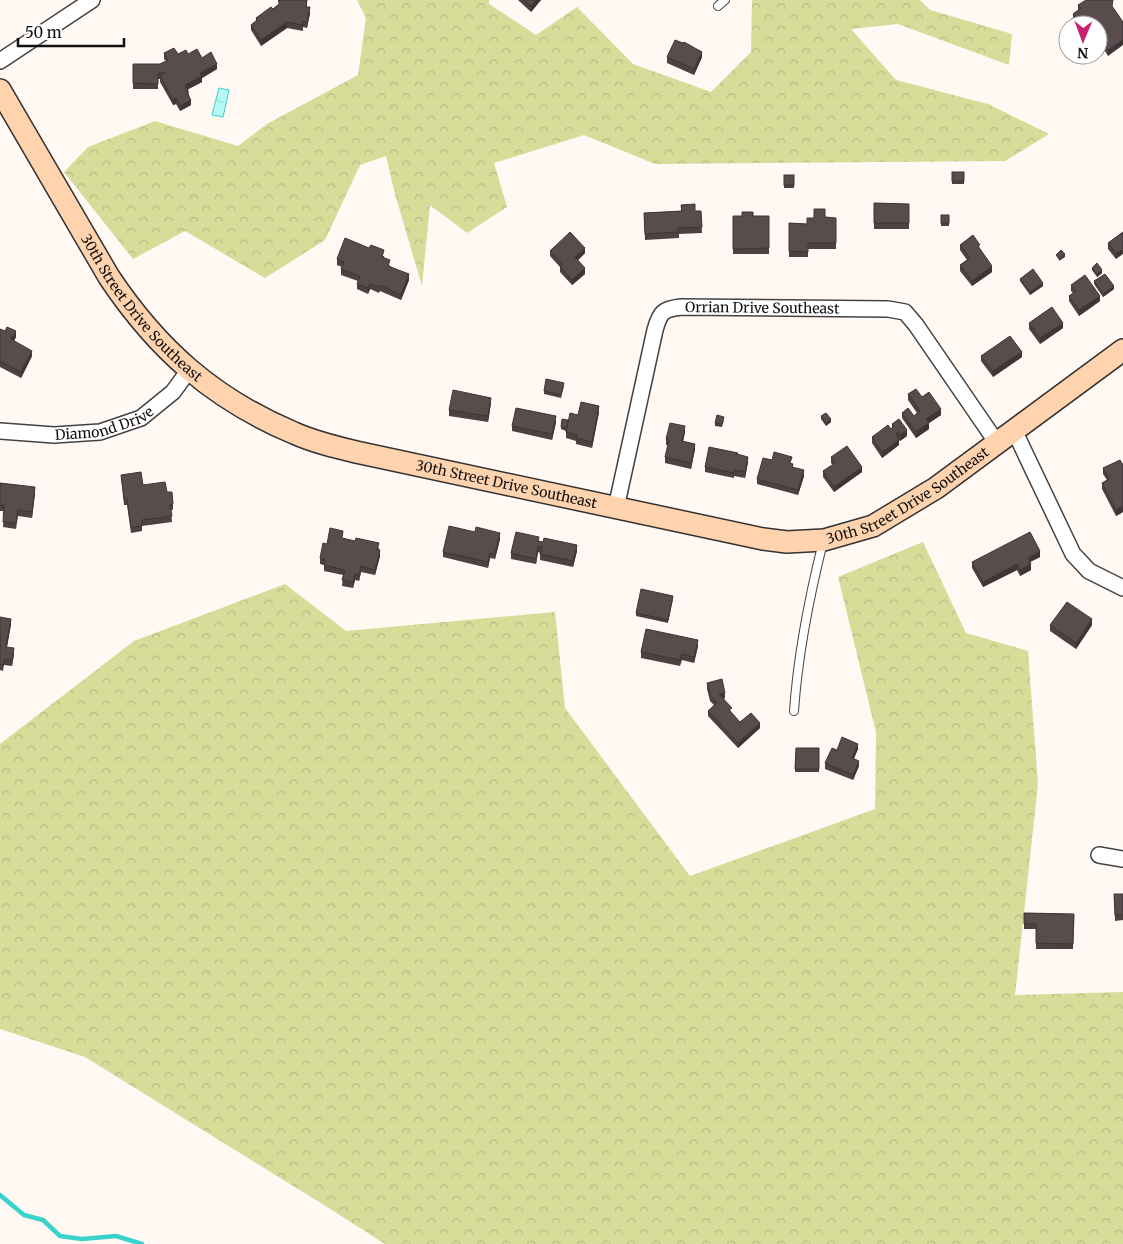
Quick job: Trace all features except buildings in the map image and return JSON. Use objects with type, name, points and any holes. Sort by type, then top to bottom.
[{"type":"main road","name":"30th Street Drive Southeast","points":[[0,90],[117,290],[166,350],[207,384],[255,414],[295,434],[356,452],[763,539],[787,542],[824,540],[873,526],[936,488],[1123,350]]},
{"type":"street","points":[[0,61],[92,0]]},
{"type":"street","name":"Orrian Drive Southeast","points":[[616,508],[655,330],[659,317],[667,309],[681,307],[888,308],[905,312],[916,325],[997,443]]},
{"type":"street","name":"Diamond Drive","points":[[0,431],[54,435],[100,432],[141,418],[173,392],[189,370]]},
{"type":"street","points":[[1014,430],[1073,554],[1089,571],[1123,588]]},
{"type":"street","points":[[1099,855],[1123,859]]},
{"type":"lane","points":[[718,6],[724,0]]},
{"type":"lane","points":[[794,711],[796,676],[806,618],[824,540]]},
{"type":"green space","points":[[357,0],[489,0],[489,4],[536,35],[577,7],[633,64],[711,92],[751,52],[752,0],[920,0],[930,10],[1012,34],[1009,65],[898,24],[851,29],[896,80],[988,104],[1049,134],[1005,161],[655,164],[584,135],[494,163],[507,207],[467,233],[430,205],[422,286],[386,156],[360,165],[325,240],[265,278],[185,231],[133,259],[64,172],[88,147],[155,121],[238,146],[267,124],[358,75],[366,18]]},
{"type":"green space","points":[[923,542],[966,633],[1028,651],[1038,784],[1015,995],[1123,992],[1123,1244],[385,1244],[85,1057],[0,1029],[0,744],[134,641],[285,584],[346,631],[555,612],[565,708],[690,876],[875,809],[876,732],[838,577]]},
{"type":"water","points":[[219,88],[229,90],[223,117],[212,115]]},
{"type":"waterway","points":[[0,1195],[24,1215],[43,1220],[60,1236],[82,1239],[116,1236],[142,1244]]}]
